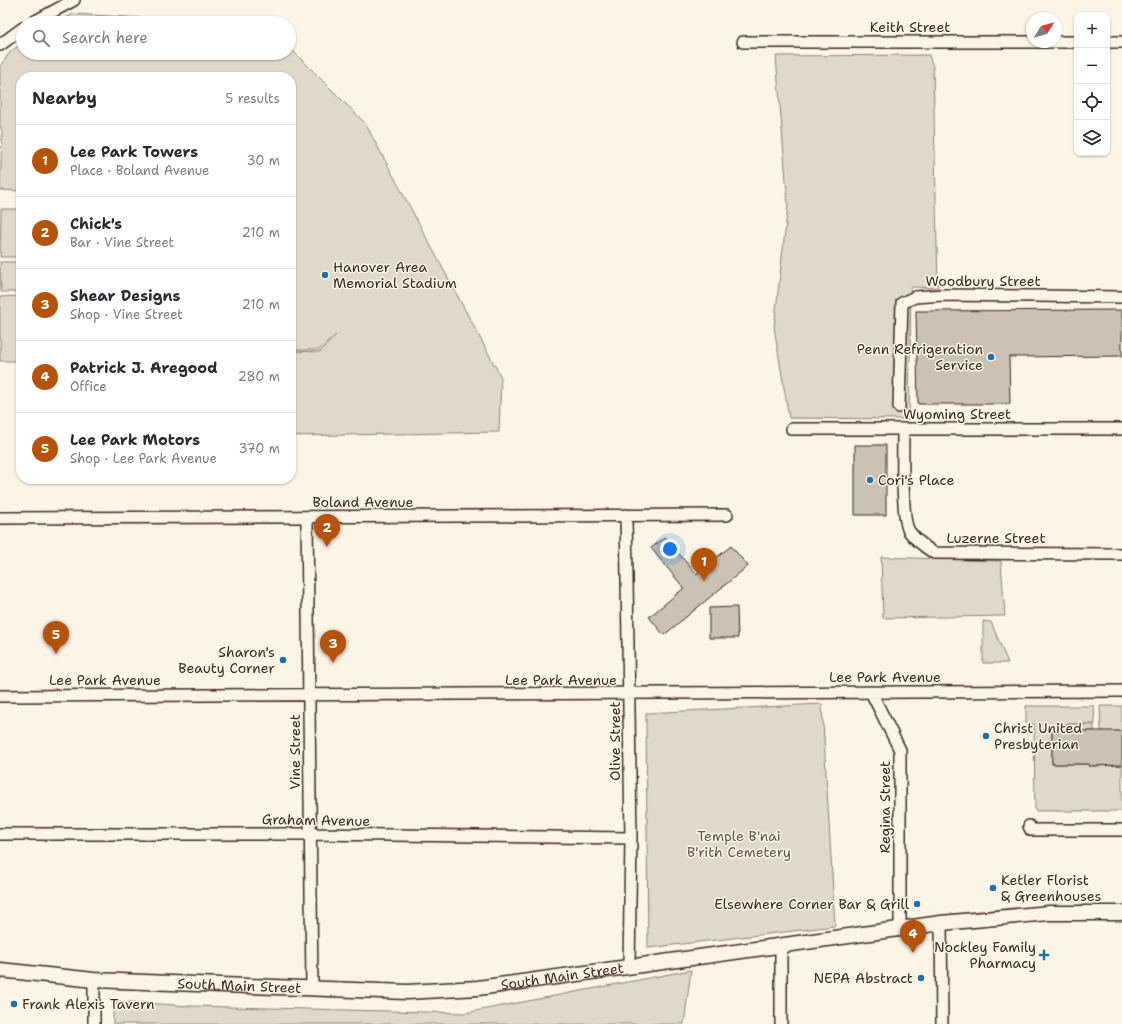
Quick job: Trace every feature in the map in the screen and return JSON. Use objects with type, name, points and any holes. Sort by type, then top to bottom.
[{"type":"main road","name":"South Main Street","points":[[0,970],[94,980],[312,987],[407,992],[478,988],[940,923],[1049,913],[1122,913]]},
{"type":"street","points":[[45,16],[74,0]]},
{"type":"street","points":[[0,45],[16,33]]},
{"type":"street","name":"Keith Street","points":[[742,42],[1074,42]]},
{"type":"street","points":[[1110,42],[1122,42]]},
{"type":"street","name":"Woodbury Street","points":[[899,407],[902,303],[915,297],[943,295],[1122,296]]},
{"type":"street","name":"Wyoming Street","points":[[792,429],[1122,429]]},
{"type":"street","name":"Luzerne Street","points":[[903,429],[904,488],[907,530],[918,541],[934,553],[1122,554]]},
{"type":"street","name":"Boland Avenue","points":[[0,518],[727,515]]},
{"type":"street","name":"Olive Street","points":[[626,516],[630,694],[631,838],[629,967]]},
{"type":"street","name":"Vine Street","points":[[307,517],[312,987]]},
{"type":"street","name":"Lee Park Avenue","points":[[0,696],[1122,691]]},
{"type":"street","name":"Regina Street","points":[[871,692],[900,750],[900,929]]},
{"type":"street","points":[[1029,826],[1031,830],[1122,830]]},
{"type":"street","name":"Graham Avenue","points":[[0,834],[310,834],[631,838]]},
{"type":"street","points":[[940,923],[942,1024]]},
{"type":"street","points":[[781,946],[781,1024]]},
{"type":"street","points":[[94,980],[94,1024]]},
{"type":"green space","points":[[73,14],[109,16],[69,16]]},
{"type":"green space","points":[[16,48],[16,60],[296,60],[296,54],[365,123],[501,377],[499,432],[296,436],[296,351],[320,352],[336,335],[319,350],[296,350],[296,72],[16,72],[16,191],[0,190],[2,131],[0,125],[0,66],[11,51]]},
{"type":"green space","points":[[929,55],[933,67],[938,288],[911,287],[909,419],[789,418],[774,327],[788,205],[776,56]]},
{"type":"green space","points":[[1,209],[16,209],[16,257],[0,257]]},
{"type":"green space","points":[[0,262],[16,262],[16,292],[1,292]]},
{"type":"green space","points":[[16,296],[16,361],[0,361],[0,297]]},
{"type":"green space","points":[[881,557],[1001,561],[1005,616],[883,618]]},
{"type":"green space","points":[[983,621],[991,622],[1008,663],[983,663]]},
{"type":"green space","name":"Temple B'nai B'rith Cemetery","points":[[822,704],[835,926],[648,948],[646,713]]},
{"type":"green space","points":[[1026,706],[1094,706],[1095,724],[1066,724],[1094,725],[1094,731],[1088,731],[1088,733],[1052,731],[1052,764],[1089,764],[1089,766],[1122,765],[1122,811],[1035,811],[1034,724],[1026,724]]},
{"type":"green space","points":[[1100,706],[1122,706],[1122,731],[1104,733],[1104,731],[1101,731]]},
{"type":"green space","points":[[691,970],[684,1024],[113,1024],[113,1001],[190,1006],[465,1013]]},
{"type":"building","name":"Penn Refrigeration Service","points":[[1122,310],[1122,356],[1009,357],[1010,404],[918,404],[916,311]]},
{"type":"building","points":[[855,445],[886,445],[886,515],[855,515]]},
{"type":"building","points":[[665,537],[696,574],[731,546],[748,566],[664,635],[649,617],[684,588],[651,548]]},
{"type":"building","points":[[737,607],[738,638],[709,638],[709,608]]},
{"type":"building","points":[[1052,731],[1122,731],[1122,765],[1089,766],[1089,764],[1052,764]]},
{"type":"place","name":"Hanover Area Memorial Stadium","points":[[325,275]]},
{"type":"place","name":"Penn Refrigeration Service","points":[[991,357]]},
{"type":"place","name":"Cori's Place","points":[[870,480]]},
{"type":"place","name":"Chick's","points":[[327,547]]},
{"type":"place","name":"Lee Park Towers","points":[[704,581]]},
{"type":"place","name":"Lee Park Motors","points":[[56,654]]},
{"type":"place","name":"Sharon's Beauty Corner","points":[[283,660]]},
{"type":"place","name":"Shear Designs","points":[[333,663]]},
{"type":"place","name":"Christ United Presbyterian","points":[[986,736]]},
{"type":"place","name":"Ketler Florist & Greenhouses","points":[[993,888]]},
{"type":"place","name":"Elsewhere Corner Bar & Grill","points":[[917,904]]},
{"type":"place","name":"Patrick J. Aregood","points":[[913,953]]},
{"type":"place","name":"Nockley Family Pharmacy","points":[[1044,955]]},
{"type":"place","name":"NEPA Abstract","points":[[921,978]]},
{"type":"place","name":"Frank Alexis Tavern","points":[[14,1004]]}]
